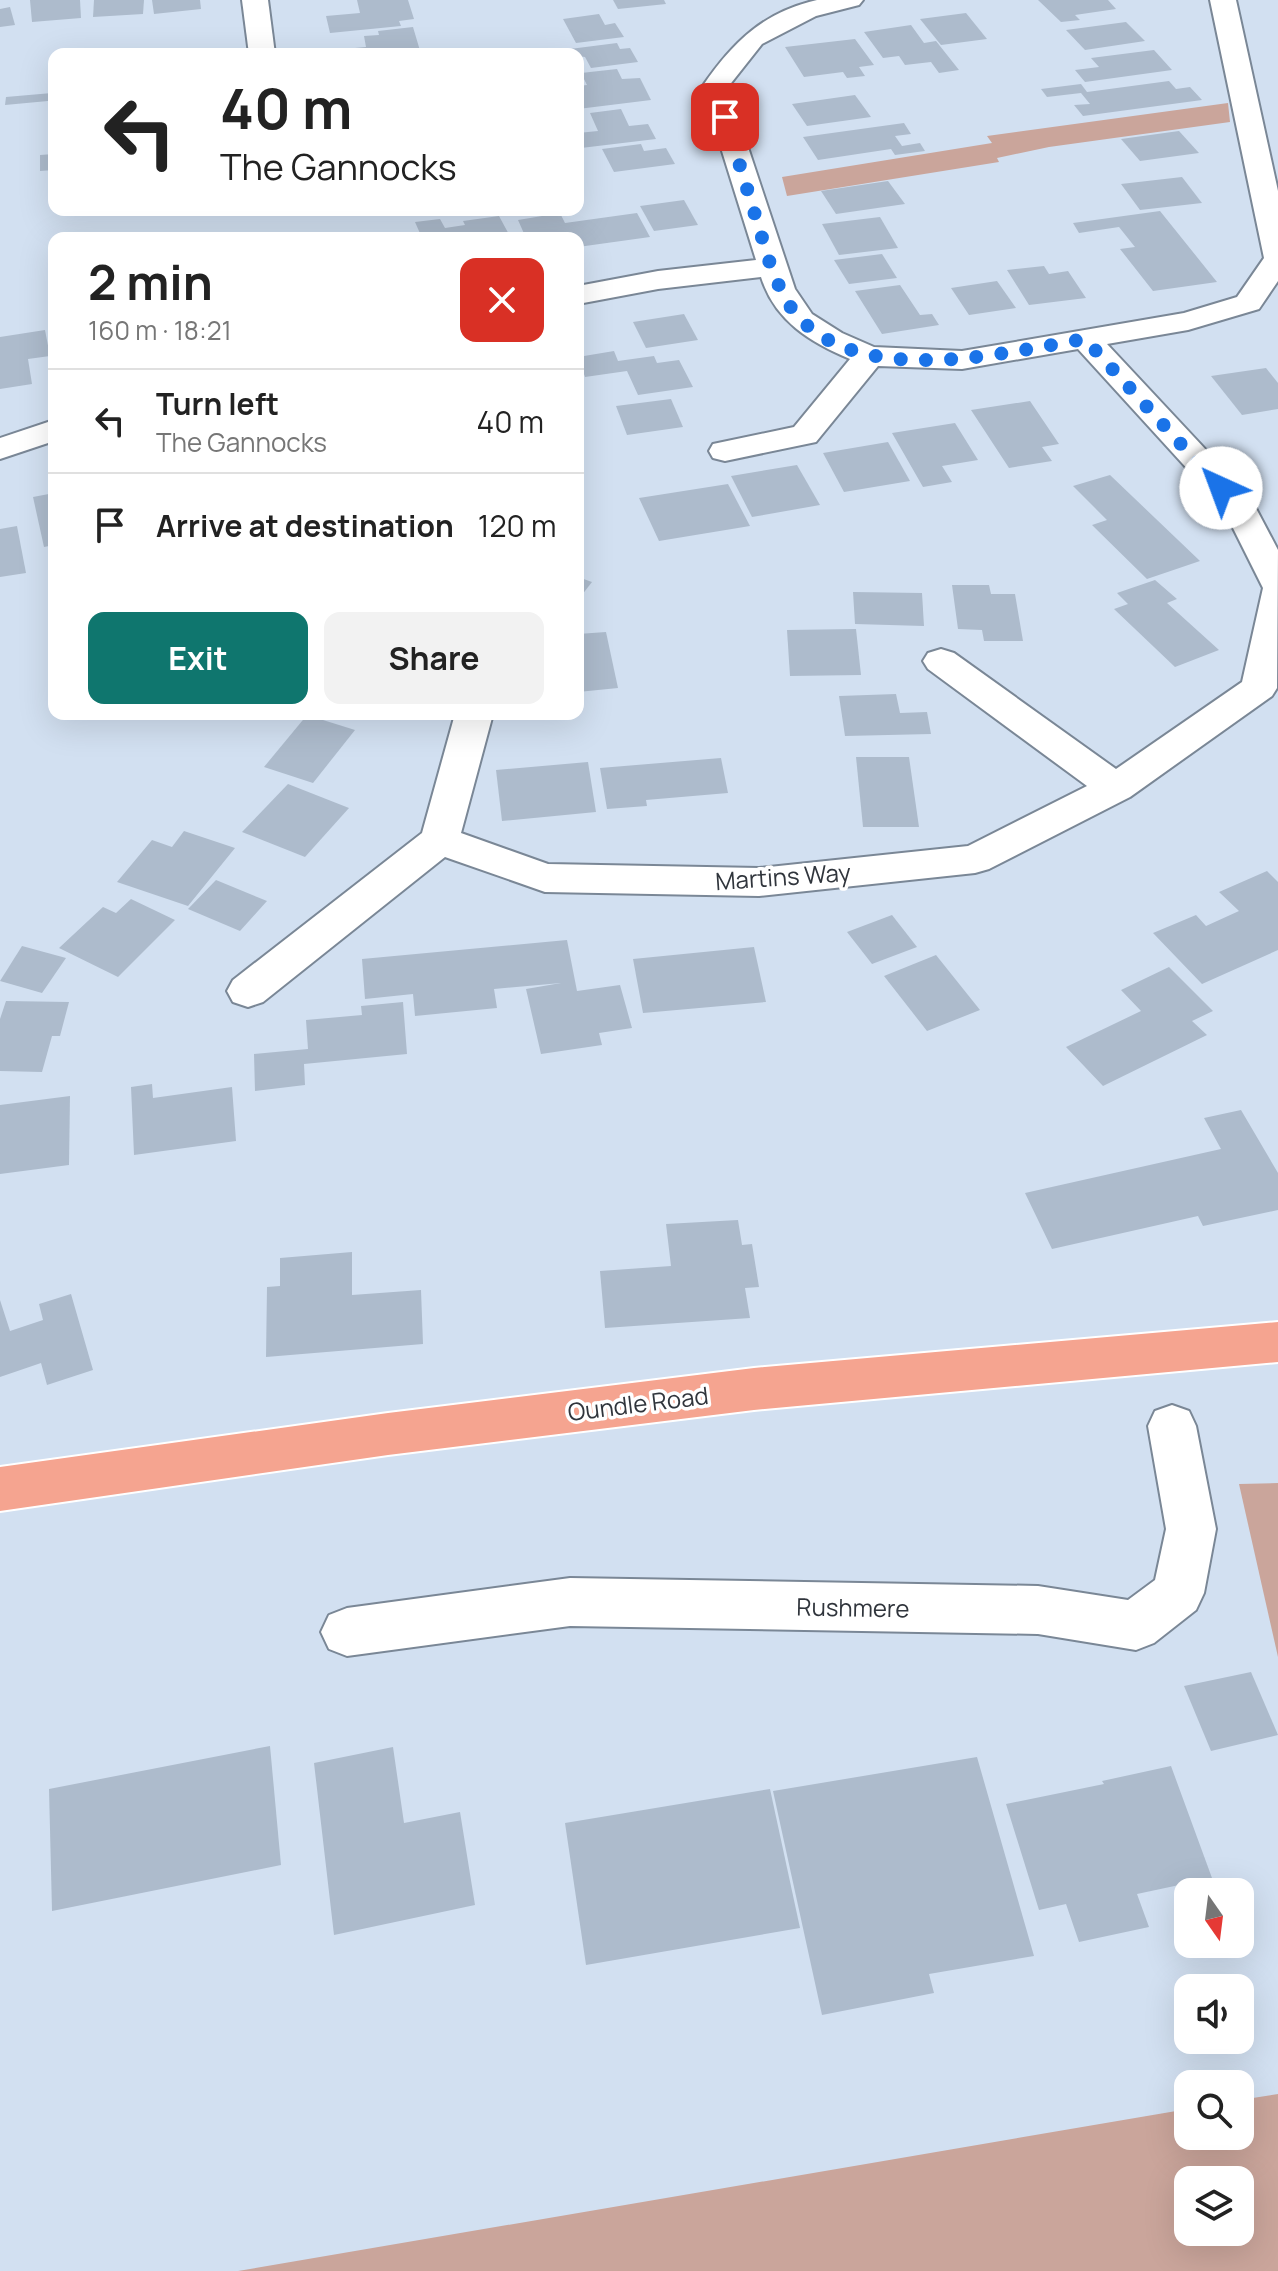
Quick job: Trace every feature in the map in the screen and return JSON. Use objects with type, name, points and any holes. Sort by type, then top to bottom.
[{"type":"main road","name":"Oundle Road","points":[[0,1489],[388,1434],[754,1389],[1278,1342]]},
{"type":"street","points":[[255,0],[261,48]]},
{"type":"street","points":[[850,0],[807,10],[753,39],[715,87],[771,267],[780,289],[801,320],[831,340],[869,356],[962,360],[1188,321],[1248,303],[1278,312]]},
{"type":"street","points":[[1223,0],[1254,100],[1278,258],[1248,303]]},
{"type":"street","points":[[584,294],[658,280],[771,267]]},
{"type":"street","points":[[1085,339],[1238,504],[1278,585]]},
{"type":"street","points":[[725,451],[805,435],[869,356]]},
{"type":"street","points":[[0,449],[48,432]]},
{"type":"street","name":"Martins Way","points":[[440,840],[545,878],[759,882],[975,859],[1116,788],[1259,688],[1278,592]]},
{"type":"street","points":[[941,661],[1116,788]]},
{"type":"street","points":[[248,991],[440,840],[472,720]]},
{"type":"street","name":"Rushmere","points":[[347,1632],[570,1602],[1038,1610],[1136,1626],[1178,1593],[1191,1529],[1172,1426]]},
{"type":"shaded area","points":[[1228,103],[1230,122],[1049,147],[997,158],[999,162],[787,196],[782,177],[992,143],[987,136]]},
{"type":"shaded area","points":[[1278,1483],[1278,1657],[1239,1484]]},
{"type":"shaded area","points":[[1278,2094],[1278,2271],[238,2271],[1174,2111],[1174,2150],[1254,2150],[1254,2098]]},
{"type":"building","points":[[30,0],[80,0],[81,18],[32,22]]},
{"type":"building","points":[[94,0],[144,0],[143,14],[93,17]]},
{"type":"building","points":[[152,0],[200,0],[201,9],[154,14]]},
{"type":"building","points":[[357,0],[408,0],[414,19],[399,21],[401,26],[330,33],[326,16],[360,13]]},
{"type":"building","points":[[613,0],[664,0],[666,4],[618,9]]},
{"type":"building","points":[[1038,0],[1108,0],[1116,9],[1075,15],[1080,20],[1061,22]]},
{"type":"building","points":[[10,7],[15,25],[0,27],[0,9]]},
{"type":"building","points":[[966,13],[987,39],[941,45],[920,19]]},
{"type":"building","points":[[599,14],[605,25],[615,23],[624,37],[576,43],[563,19]]},
{"type":"building","points":[[1126,22],[1145,41],[1085,50],[1066,30]]},
{"type":"building","points":[[911,25],[924,43],[936,41],[959,70],[939,73],[931,62],[905,65],[899,56],[883,58],[864,32]]},
{"type":"building","points":[[413,27],[419,48],[355,48],[366,47],[364,36],[379,35],[378,31]]},
{"type":"building","points":[[855,39],[874,65],[859,67],[865,76],[847,78],[843,72],[804,77],[785,47]]},
{"type":"building","points":[[617,43],[620,49],[630,48],[638,62],[591,68],[584,57],[584,48],[578,48]]},
{"type":"building","points":[[1154,50],[1172,70],[1085,82],[1075,70],[1099,67],[1091,58]]},
{"type":"building","points":[[617,69],[622,79],[640,78],[651,100],[584,108],[584,85],[587,85],[584,73]]},
{"type":"building","points":[[1169,81],[1176,89],[1190,87],[1202,100],[1083,116],[1074,105],[1090,104],[1081,93],[1047,97],[1041,89],[1081,84],[1087,92]]},
{"type":"building","points":[[48,93],[48,101],[5,105],[6,97]]},
{"type":"building","points":[[855,95],[871,117],[807,126],[792,104]]},
{"type":"building","points":[[621,109],[629,126],[648,124],[656,139],[584,148],[584,132],[598,131],[590,113]]},
{"type":"building","points":[[904,123],[911,134],[895,136],[902,146],[920,143],[925,151],[895,155],[891,149],[818,160],[803,137]]},
{"type":"building","points":[[1179,131],[1199,153],[1140,161],[1121,139]]},
{"type":"building","points":[[641,144],[644,151],[666,148],[675,164],[614,172],[602,149]]},
{"type":"building","points":[[48,154],[48,170],[40,171],[40,155]]},
{"type":"building","points":[[1182,177],[1202,203],[1140,210],[1121,184]]},
{"type":"building","points":[[888,181],[905,204],[836,214],[821,191]]},
{"type":"building","points":[[684,200],[698,225],[654,231],[640,206]]},
{"type":"building","points":[[1160,211],[1217,282],[1153,291],[1120,249],[1135,247],[1119,227],[1079,233],[1073,223]]},
{"type":"building","points":[[637,213],[650,237],[584,246],[584,232],[523,232],[518,220],[562,216],[565,223]]},
{"type":"building","points":[[499,216],[508,232],[419,232],[415,222],[440,219],[445,228],[465,225],[463,221]]},
{"type":"building","points":[[880,217],[898,248],[839,255],[822,224]]},
{"type":"building","points":[[882,254],[897,278],[849,284],[834,260]]},
{"type":"building","points":[[1044,266],[1049,274],[1068,271],[1086,298],[1029,305],[1007,270]]},
{"type":"building","points":[[997,281],[1016,308],[969,315],[951,288]]},
{"type":"building","points":[[900,285],[920,315],[932,314],[939,325],[882,334],[855,291]]},
{"type":"building","points":[[684,314],[698,340],[646,348],[633,322]]},
{"type":"building","points":[[45,330],[48,356],[28,359],[32,384],[0,389],[0,337]]},
{"type":"building","points":[[614,351],[618,361],[654,356],[657,363],[679,360],[693,387],[638,395],[627,371],[585,377],[584,356]]},
{"type":"building","points":[[1266,368],[1278,383],[1278,409],[1242,415],[1211,376]]},
{"type":"building","points":[[671,399],[683,427],[627,435],[616,406]]},
{"type":"building","points":[[1030,401],[1059,444],[1042,447],[1052,461],[1009,468],[971,410]]},
{"type":"building","points":[[955,423],[978,460],[942,466],[952,482],[923,487],[892,433]]},
{"type":"building","points":[[888,442],[910,481],[844,492],[823,453]]},
{"type":"building","points":[[797,465],[820,505],[752,517],[731,476]]},
{"type":"building","points":[[1110,475],[1200,561],[1147,579],[1092,525],[1107,520],[1073,486]]},
{"type":"building","points":[[728,484],[750,526],[659,541],[639,498]]},
{"type":"building","points":[[48,494],[48,546],[44,547],[33,497]]},
{"type":"building","points":[[17,526],[26,573],[0,577],[0,529]]},
{"type":"building","points":[[584,579],[592,582],[584,592]]},
{"type":"building","points":[[1155,580],[1177,599],[1167,603],[1219,650],[1175,667],[1114,609],[1128,604],[1117,593]]},
{"type":"building","points":[[952,585],[989,585],[991,594],[1015,594],[1023,641],[984,641],[982,630],[958,629]]},
{"type":"building","points":[[853,592],[922,593],[924,626],[855,624]]},
{"type":"building","points":[[856,629],[861,675],[790,676],[787,630]]},
{"type":"building","points":[[606,632],[618,688],[584,691],[584,634]]},
{"type":"building","points":[[896,694],[900,713],[927,712],[931,734],[845,736],[839,696]]},
{"type":"building","points":[[303,720],[323,720],[355,730],[313,783],[264,767]]},
{"type":"building","points":[[856,757],[909,757],[919,827],[863,827]]},
{"type":"building","points":[[721,758],[728,793],[646,800],[647,806],[607,809],[600,768]]},
{"type":"building","points":[[588,762],[596,812],[502,821],[496,770]]},
{"type":"building","points":[[288,784],[349,808],[305,857],[242,832]]},
{"type":"building","points":[[184,831],[235,848],[188,906],[117,882],[152,840],[172,847]]},
{"type":"building","points":[[1267,871],[1278,882],[1278,950],[1202,984],[1153,933],[1196,915],[1206,926],[1239,911],[1219,892]]},
{"type":"building","points":[[216,880],[267,901],[240,931],[188,909]]},
{"type":"building","points":[[131,899],[175,920],[118,977],[59,948],[103,907],[116,913]]},
{"type":"building","points":[[892,915],[917,947],[872,964],[847,932]]},
{"type":"building","points":[[567,940],[577,991],[620,985],[632,1028],[599,1033],[602,1045],[541,1054],[526,989],[561,983],[494,989],[497,1008],[415,1016],[413,994],[365,999],[362,959]]},
{"type":"building","points":[[22,946],[66,958],[42,993],[0,981]]},
{"type":"building","points":[[754,947],[766,1002],[643,1013],[633,959]]},
{"type":"building","points":[[936,955],[980,1010],[927,1031],[884,976]]},
{"type":"building","points":[[1169,967],[1213,1011],[1192,1021],[1207,1035],[1103,1086],[1066,1047],[1141,1011],[1121,990]]},
{"type":"building","points":[[6,1001],[69,1002],[60,1036],[52,1036],[42,1072],[0,1071],[0,1019]]},
{"type":"building","points":[[403,1002],[407,1054],[304,1064],[305,1085],[255,1091],[254,1054],[308,1049],[306,1020],[362,1015],[361,1006]]},
{"type":"building","points":[[152,1084],[153,1098],[232,1087],[236,1141],[134,1155],[131,1087]]},
{"type":"building","points":[[70,1096],[69,1165],[0,1174],[0,1105]]},
{"type":"building","points":[[1241,1110],[1278,1173],[1278,1210],[1203,1226],[1198,1216],[1052,1249],[1025,1193],[1221,1149],[1204,1118]]},
{"type":"building","points":[[738,1220],[742,1245],[752,1244],[759,1287],[745,1288],[750,1318],[605,1328],[600,1271],[671,1266],[666,1224]]},
{"type":"building","points":[[352,1252],[352,1295],[421,1290],[423,1344],[266,1357],[267,1287],[280,1286],[280,1258]]},
{"type":"building","points":[[71,1294],[93,1370],[47,1385],[41,1363],[0,1377],[0,1300],[10,1331],[43,1320],[39,1304]]},
{"type":"building","points":[[1251,1672],[1278,1735],[1211,1751],[1184,1686]]},
{"type":"building","points":[[270,1746],[281,1865],[52,1911],[49,1789]]},
{"type":"building","points":[[393,1747],[404,1823],[460,1812],[475,1905],[334,1935],[314,1763]]},
{"type":"building","points":[[977,1757],[1034,1956],[929,1974],[934,1993],[822,2015],[773,1791]]},
{"type":"building","points":[[1171,1766],[1212,1878],[1174,1878],[1174,1886],[1137,1894],[1149,1927],[1079,1942],[1066,1904],[1039,1910],[1006,1804],[1104,1784],[1102,1781]]},
{"type":"building","points":[[770,1789],[800,1928],[586,1965],[565,1823]]},
{"type":"route","points":[[725,117],[771,267],[780,289],[801,320],[831,340],[869,356],[962,360],[1085,339],[1221,488]]}]
